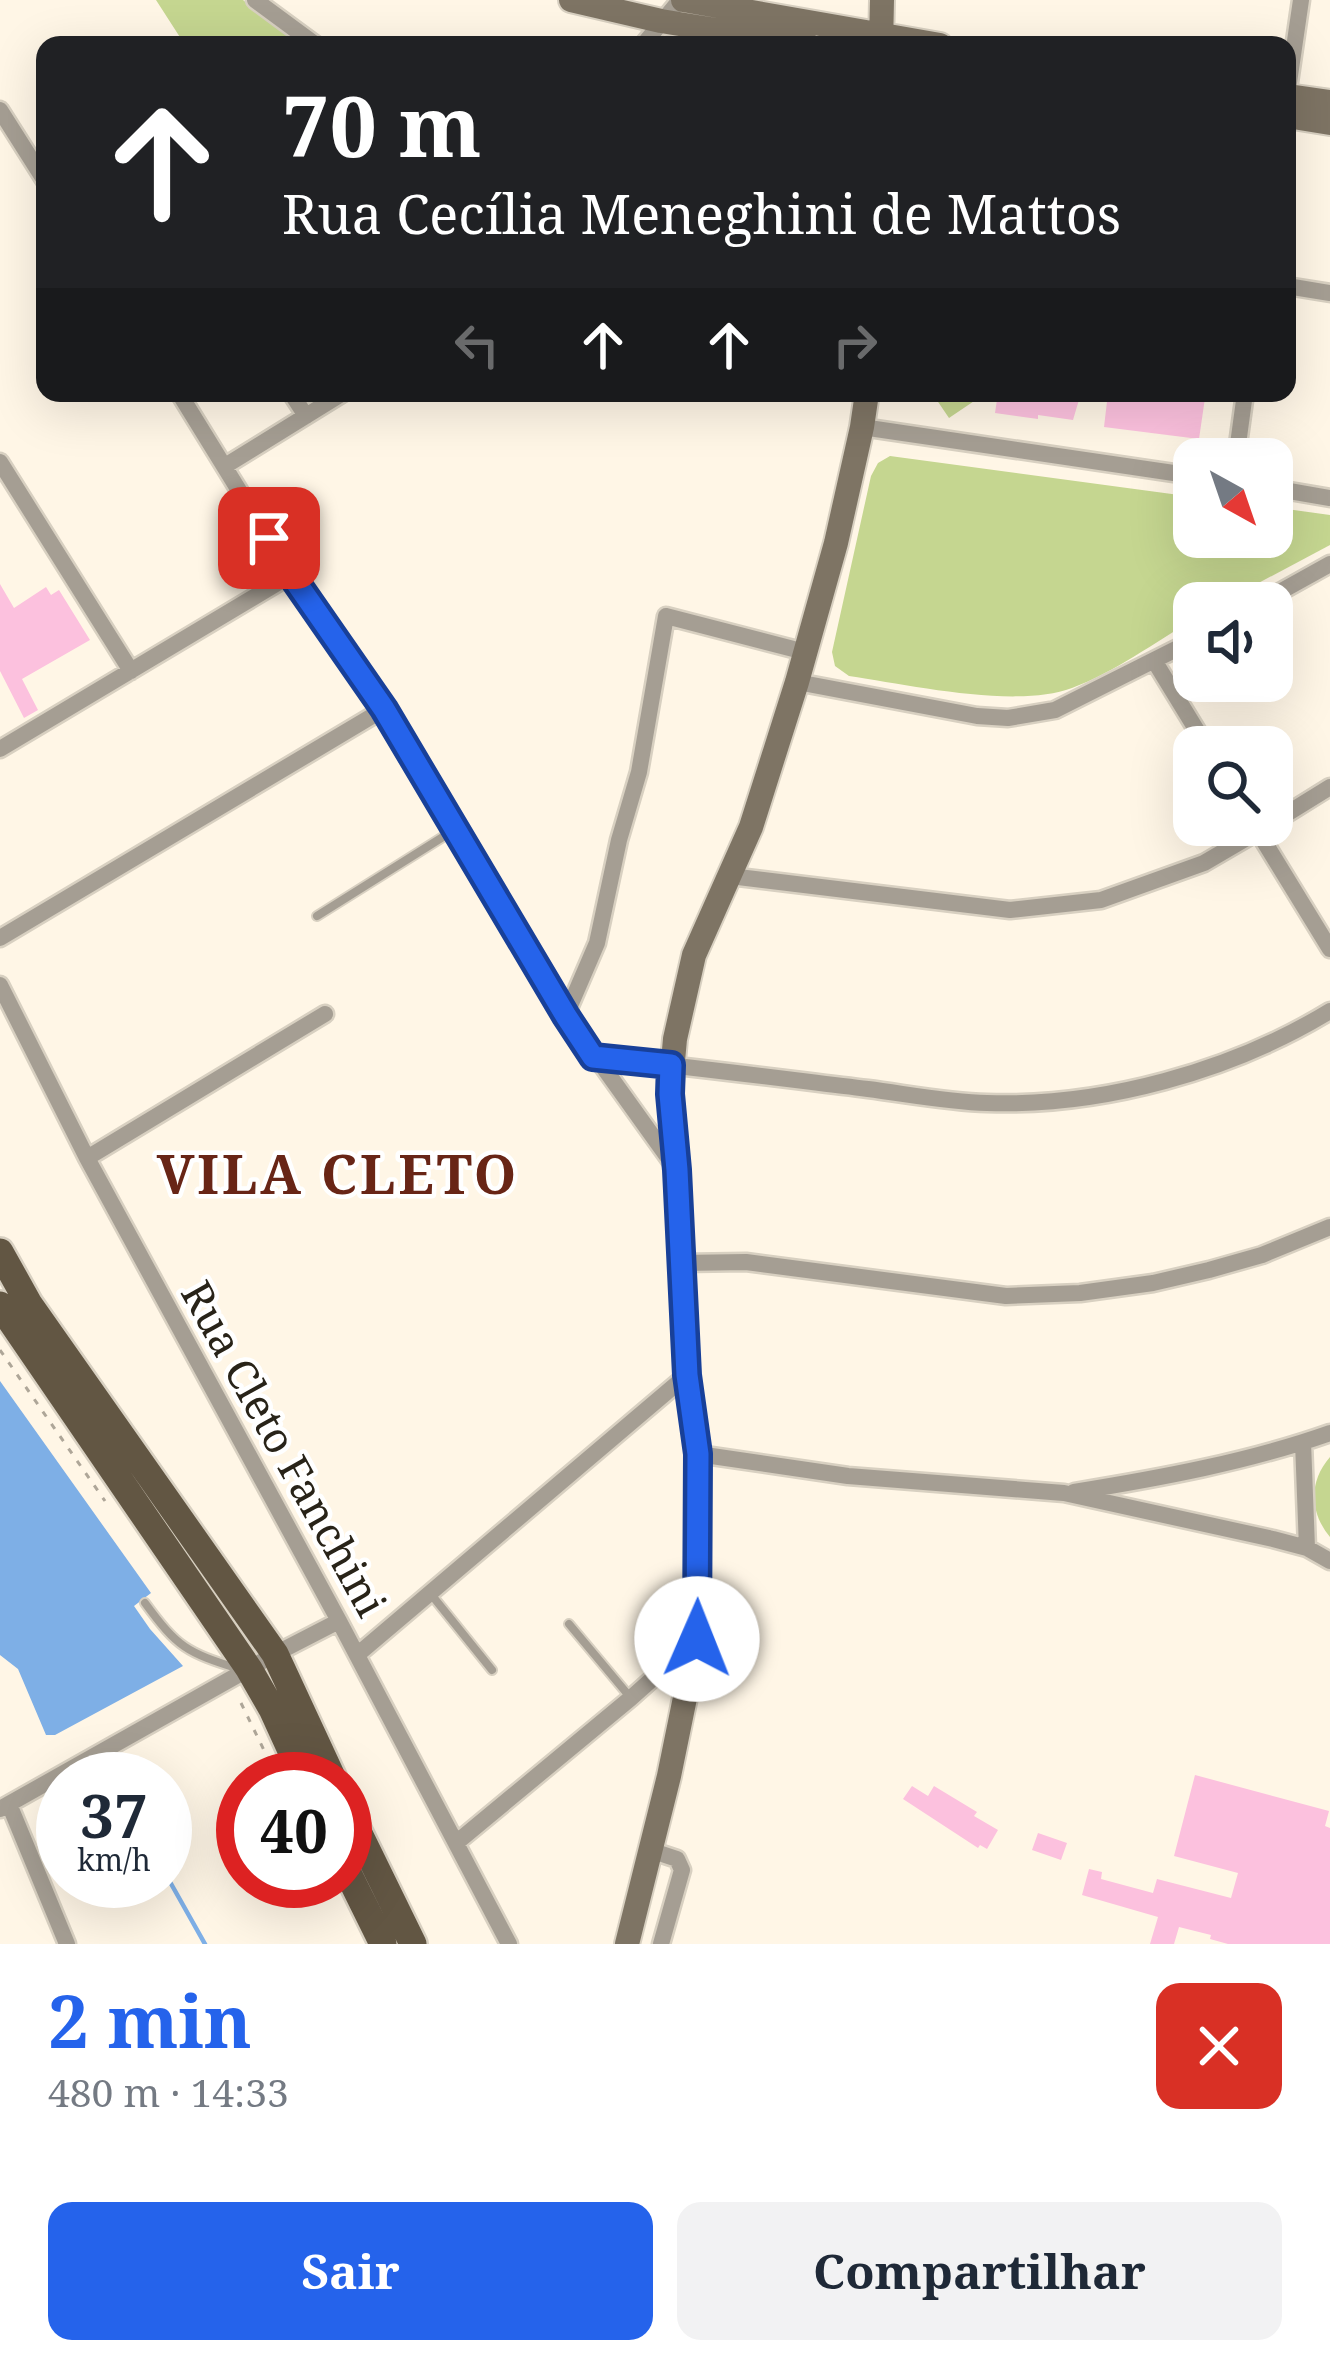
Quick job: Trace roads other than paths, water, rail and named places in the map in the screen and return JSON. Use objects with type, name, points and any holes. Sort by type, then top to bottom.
[{"type":"main road","points":[[0,1252],[29,1304],[275,1654],[320,1752]]},
{"type":"main road","points":[[0,1305],[242,1673],[288,1752]]},
{"type":"main road","points":[[372,1860],[413,1944]]},
{"type":"main road","points":[[364,1908],[382,1944]]},
{"type":"street","points":[[255,0],[304,36]]},
{"type":"street","points":[[571,0],[753,36]]},
{"type":"street","points":[[650,36],[682,0],[772,8],[864,36]]},
{"type":"street","points":[[881,36],[882,0]]},
{"type":"street","points":[[1296,36],[1301,0]]},
{"type":"street","points":[[1296,97],[1330,102]]},
{"type":"street","points":[[0,110],[36,167]]},
{"type":"street","points":[[1296,117],[1330,123]]},
{"type":"street","points":[[1296,287],[1330,292]]},
{"type":"street","points":[[185,402],[291,575],[384,709],[566,1016],[677,1170]]},
{"type":"street","points":[[297,402],[306,416]]},
{"type":"street","points":[[225,466],[329,402]]},
{"type":"street","points":[[627,1944],[697,1639],[698,1454],[687,1375],[671,1065],[694,955],[751,827],[797,682],[836,543],[866,402]]},
{"type":"street","points":[[1239,438],[1244,402]]},
{"type":"street","points":[[862,427],[1173,473]]},
{"type":"street","points":[[0,462],[131,671]]},
{"type":"street","points":[[1293,492],[1330,498]]},
{"type":"street","points":[[1293,585],[1330,564]]},
{"type":"street","points":[[0,749],[291,575]]},
{"type":"street","points":[[566,1016],[597,944],[639,772],[666,616],[805,652]]},
{"type":"street","points":[[797,682],[1008,718],[1055,710],[1173,652]]},
{"type":"street","points":[[1155,662],[1194,726]]},
{"type":"street","points":[[0,938],[384,709]]},
{"type":"street","points":[[1293,809],[1330,787]]},
{"type":"street","points":[[730,876],[1010,910],[1101,900],[1204,863],[1232,846]]},
{"type":"street","points":[[1275,846],[1330,950]]},
{"type":"street","name":"Rua Cleto Fanchini","points":[[0,985],[87,1158],[509,1944]]},
{"type":"street","points":[[593,1057],[987,1103],[1056,1100],[1172,1080],[1278,1039],[1330,1011]]},
{"type":"street","points":[[87,1158],[325,1014]]},
{"type":"street","points":[[681,1263],[746,1262],[1006,1297],[1080,1293],[1209,1270],[1262,1255],[1330,1227]]},
{"type":"street","points":[[357,1655],[687,1375]]},
{"type":"street","points":[[1064,1493],[1155,1479],[1330,1433]]},
{"type":"street","points":[[1303,1442],[1307,1548]]},
{"type":"street","points":[[698,1454],[848,1476],[1064,1493],[1307,1548],[1330,1561]]},
{"type":"street","points":[[1150,1512],[1145,1494],[1155,1479]]},
{"type":"street","points":[[67,1944],[5,1807],[339,1621]]},
{"type":"street","points":[[456,1843],[697,1639]]},
{"type":"street","points":[[650,1850],[677,1859],[682,1870],[661,1944]]},
{"type":"lane","points":[[316,916],[455,829]]},
{"type":"lane","points":[[429,1592],[492,1670]]},
{"type":"lane","points":[[145,1603],[168,1635],[187,1651],[242,1673]]},
{"type":"lane","points":[[569,1624],[632,1698]]},
{"type":"water","points":[[0,1381],[151,1593],[134,1606],[183,1666],[55,1735],[46,1735],[18,1669],[0,1655]]},
{"type":"waterway","points":[[185,1908],[205,1944]]},
{"type":"district","name":"VILA CLETO","points":[[338,1173]]}]
